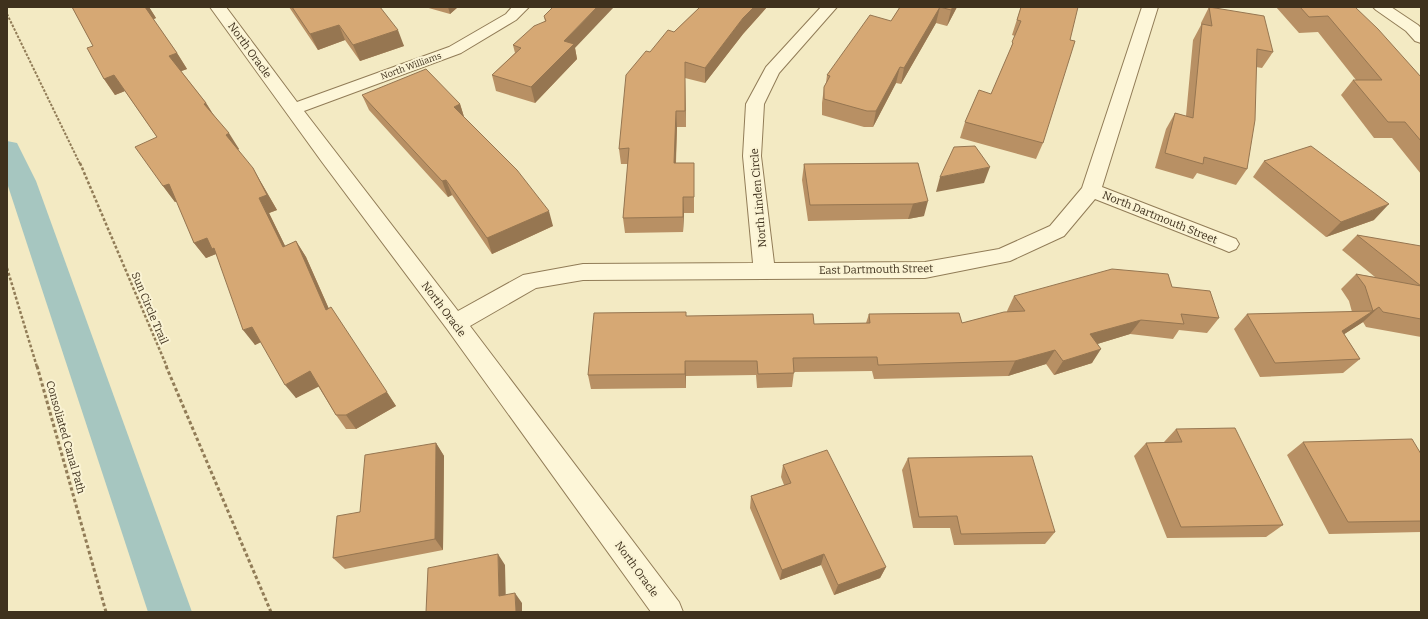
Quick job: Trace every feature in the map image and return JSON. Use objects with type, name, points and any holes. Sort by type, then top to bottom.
[{"type":"street","name":"North Oracle","points":[[218,7],[329,158],[455,323],[669,612]]},
{"type":"street","name":"North Williams","points":[[293,109],[455,50],[511,17],[521,7]]},
{"type":"street","name":"North Linden Circle","points":[[764,270],[752,156],[755,104],[772,71],[828,7]]},
{"type":"street","name":"East Dartmouth Street","points":[[455,323],[530,281],[583,272],[925,270],[1003,256],[1057,231],[1091,190],[1150,7]]},
{"type":"street","points":[[1381,7],[1412,28],[1421,38]]},
{"type":"street","name":"North Dartmouth Street","points":[[1091,190],[1229,244]]},
{"type":"path","name":"Sun Circle Trail","points":[[7,14],[77,157],[271,612]]},
{"type":"path","name":"Consoliated Canal Path","points":[[7,268],[106,612]]},
{"type":"building","points":[[72,7],[145,7],[177,53],[169,56],[206,103],[204,104],[229,133],[226,135],[253,168],[267,195],[259,198],[283,247],[296,241],[326,310],[331,307],[387,392],[346,415],[336,415],[310,371],[285,385],[252,327],[243,330],[214,248],[212,249],[207,238],[194,243],[169,184],[163,186],[135,147],[157,137],[114,75],[104,79],[87,48],[93,46]]},
{"type":"building","points":[[292,7],[380,7],[398,30],[353,45],[339,25],[310,34]]},
{"type":"building","points":[[553,7],[597,7],[564,41],[574,44],[531,87],[492,75],[521,48],[513,45],[534,26],[546,21],[544,16]]},
{"type":"building","points":[[700,7],[754,7],[743,18],[705,68],[685,62],[685,111],[676,111],[674,163],[694,163],[694,197],[683,197],[683,217],[623,218],[629,148],[619,149],[626,75],[646,51],[650,52],[668,30],[674,32]]},
{"type":"building","points":[[900,7],[940,7],[904,68],[900,67],[876,111],[867,111],[824,99],[824,87],[830,76],[827,75],[870,15],[891,21]]},
{"type":"building","points":[[940,7],[953,7],[951,10]]},
{"type":"building","points":[[1021,7],[1078,7],[1070,40],[1075,41],[1043,143],[965,122],[979,90],[991,94],[1021,21],[1017,20]]},
{"type":"building","points":[[1209,7],[1264,16],[1273,52],[1257,49],[1255,120],[1247,169],[1204,157],[1203,164],[1165,153],[1175,113],[1193,118],[1202,24],[1212,26]]},
{"type":"building","points":[[1300,7],[1355,7],[1378,29],[1421,77],[1421,141],[1405,122],[1388,122],[1353,80],[1382,80],[1328,16],[1309,17]]},
{"type":"building","points":[[426,69],[460,104],[454,107],[517,170],[549,211],[487,238],[446,180],[442,181],[362,95]]},
{"type":"building","points":[[975,146],[990,167],[940,177],[954,147]]},
{"type":"building","points":[[1311,146],[1389,204],[1341,222],[1264,161]]},
{"type":"building","points":[[918,163],[928,201],[913,204],[810,205],[804,164]]},
{"type":"building","points":[[1357,235],[1421,246],[1421,286]]},
{"type":"building","points":[[1112,269],[1168,274],[1172,287],[1210,291],[1219,318],[1181,314],[1184,324],[1141,320],[1090,334],[1101,349],[1063,361],[1055,350],[1015,361],[878,365],[877,357],[793,358],[794,373],[758,374],[757,361],[685,361],[685,374],[588,375],[594,313],[686,312],[686,316],[813,314],[814,324],[870,323],[869,314],[959,313],[962,323],[1004,312],[1025,311],[1014,296]]},
{"type":"building","points":[[1356,274],[1421,286],[1421,319],[1383,312],[1379,307],[1373,311],[1365,286]]},
{"type":"building","points":[[1373,311],[1342,331],[1360,359],[1275,363],[1247,314]]},
{"type":"building","points":[[1235,428],[1283,525],[1181,527],[1146,443],[1182,442],[1176,429]]},
{"type":"building","points":[[1412,439],[1421,454],[1421,521],[1348,522],[1303,442]]},
{"type":"building","points":[[436,443],[435,539],[333,558],[337,516],[360,512],[365,455]]},
{"type":"building","points":[[827,450],[886,567],[838,585],[824,554],[782,570],[751,496],[791,483],[783,465]]},
{"type":"building","points":[[1032,456],[1055,532],[961,534],[957,516],[919,517],[908,458]]},
{"type":"building","points":[[498,554],[499,596],[515,593],[516,612],[426,612],[428,568]]},
{"type":"waterway","points":[[7,150],[21,181],[170,612]]}]
